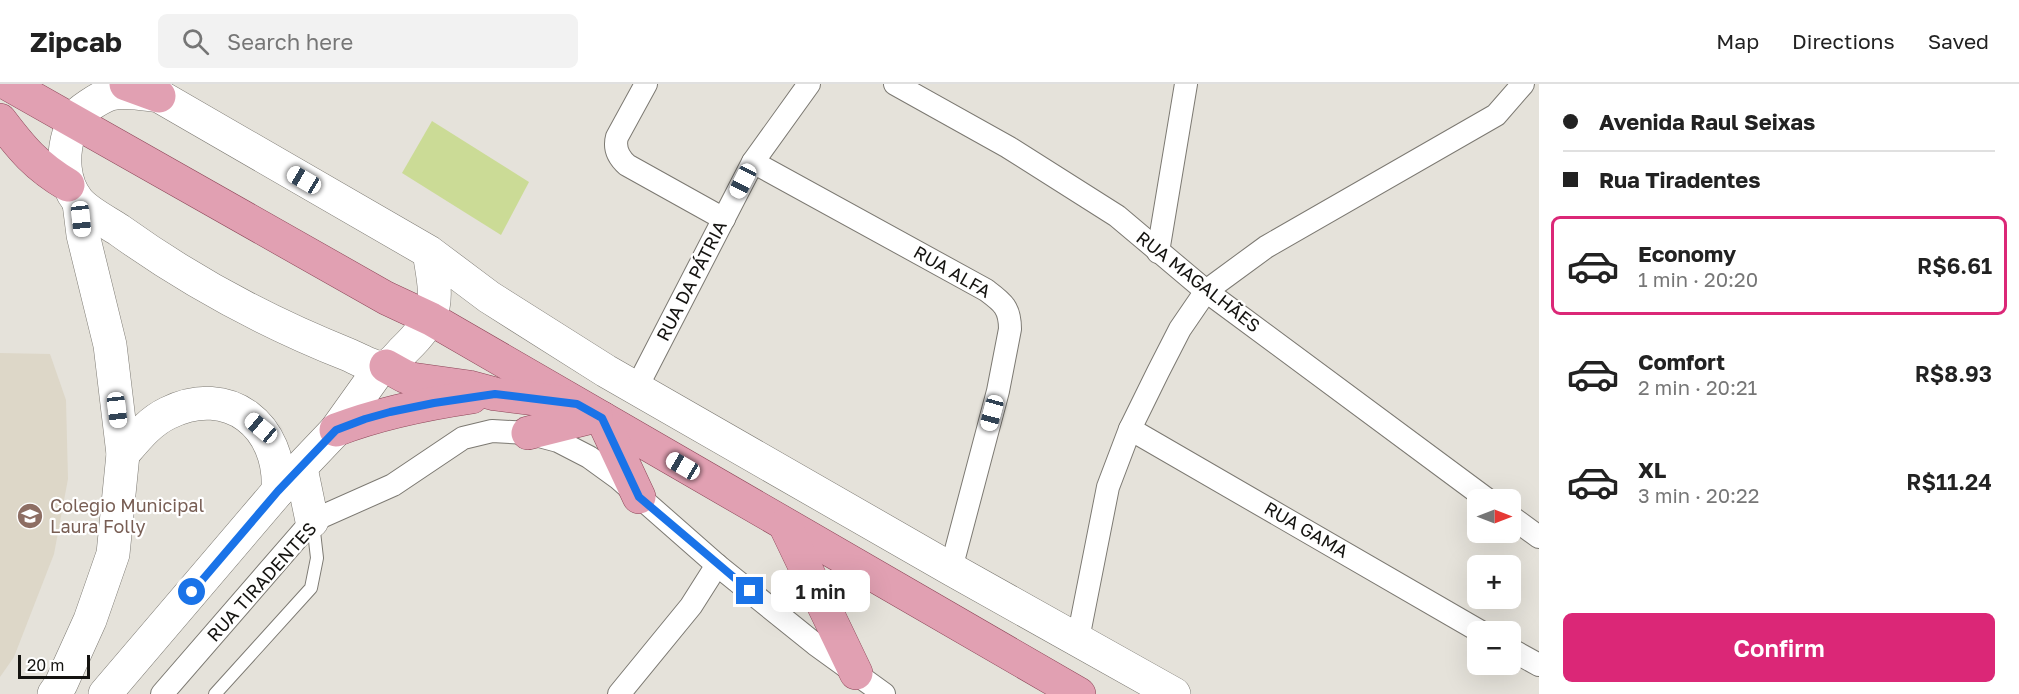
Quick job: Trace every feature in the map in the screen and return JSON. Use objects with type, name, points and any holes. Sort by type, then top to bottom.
[{"type":"main road","points":[[8,84],[386,298],[431,319],[1079,694]]},
{"type":"main road","points":[[126,84],[159,96],[429,252],[489,297],[636,389],[1174,694]]},
{"type":"main road","points":[[54,694],[61,684],[90,620],[113,554],[123,454],[110,345],[64,154],[72,120],[93,102],[109,94],[139,93],[159,96]]},
{"type":"main road","points":[[0,120],[33,161],[147,250],[229,299],[301,336],[412,379],[469,387],[592,413],[639,497]]},
{"type":"main road","points":[[105,694],[278,491],[336,430],[384,367],[408,347],[431,319],[435,286],[429,252]]},
{"type":"main road","points":[[336,430],[390,412],[495,394]]},
{"type":"main road","points":[[123,454],[145,429],[167,413],[190,406],[213,404],[230,408],[246,415],[261,428],[266,436],[277,462],[278,491]]},
{"type":"main road","points":[[528,433],[592,413]]},
{"type":"main road","points":[[301,468],[312,522]]},
{"type":"main road","points":[[785,525],[856,673]]},
{"type":"street","points":[[646,84],[617,137],[615,146],[621,160],[724,219]]},
{"type":"street","name":"RUA DA PÁTRIA","points":[[636,389],[753,162],[809,84]]},
{"type":"street","name":"RUA MAGALHÃES","points":[[895,84],[1008,147],[1118,216],[1206,291],[1473,489]]},
{"type":"street","points":[[1158,252],[1186,84]]},
{"type":"street","points":[[1078,639],[1108,487],[1130,429],[1180,329],[1206,291],[1266,247],[1496,115],[1523,84]]},
{"type":"street","name":"RUA ALFA","points":[[753,162],[986,290],[1006,308],[1010,319],[1010,329],[998,391],[951,569]]},
{"type":"street","name":"RUA GAMA","points":[[1130,429],[1467,624]]},
{"type":"street","name":"RUA TIRADENTES","points":[[162,694],[312,522],[393,485],[463,438],[492,431],[528,433],[558,441],[589,457],[618,478],[717,565],[815,644],[884,694]]},
{"type":"street","points":[[1521,524],[1539,537]]},
{"type":"street","points":[[619,694],[691,606],[717,565]]},
{"type":"street","points":[[1521,655],[1539,665]]},
{"type":"lane","points":[[215,694],[311,588],[317,558],[312,522]]},
{"type":"shaded area","name":"Colegio Municipal Laura Folly","points":[[0,353],[50,354],[66,400],[68,479],[54,554],[14,657],[0,677]]},
{"type":"green space","points":[[432,121],[529,182],[501,235],[402,173]]},
{"type":"place","name":"Colegio Municipal Laura Folly","points":[[30,516]]},
{"type":"route","points":[[192,592],[278,491],[336,430],[390,412],[495,394],[577,404],[602,418],[639,497],[750,591]]}]
